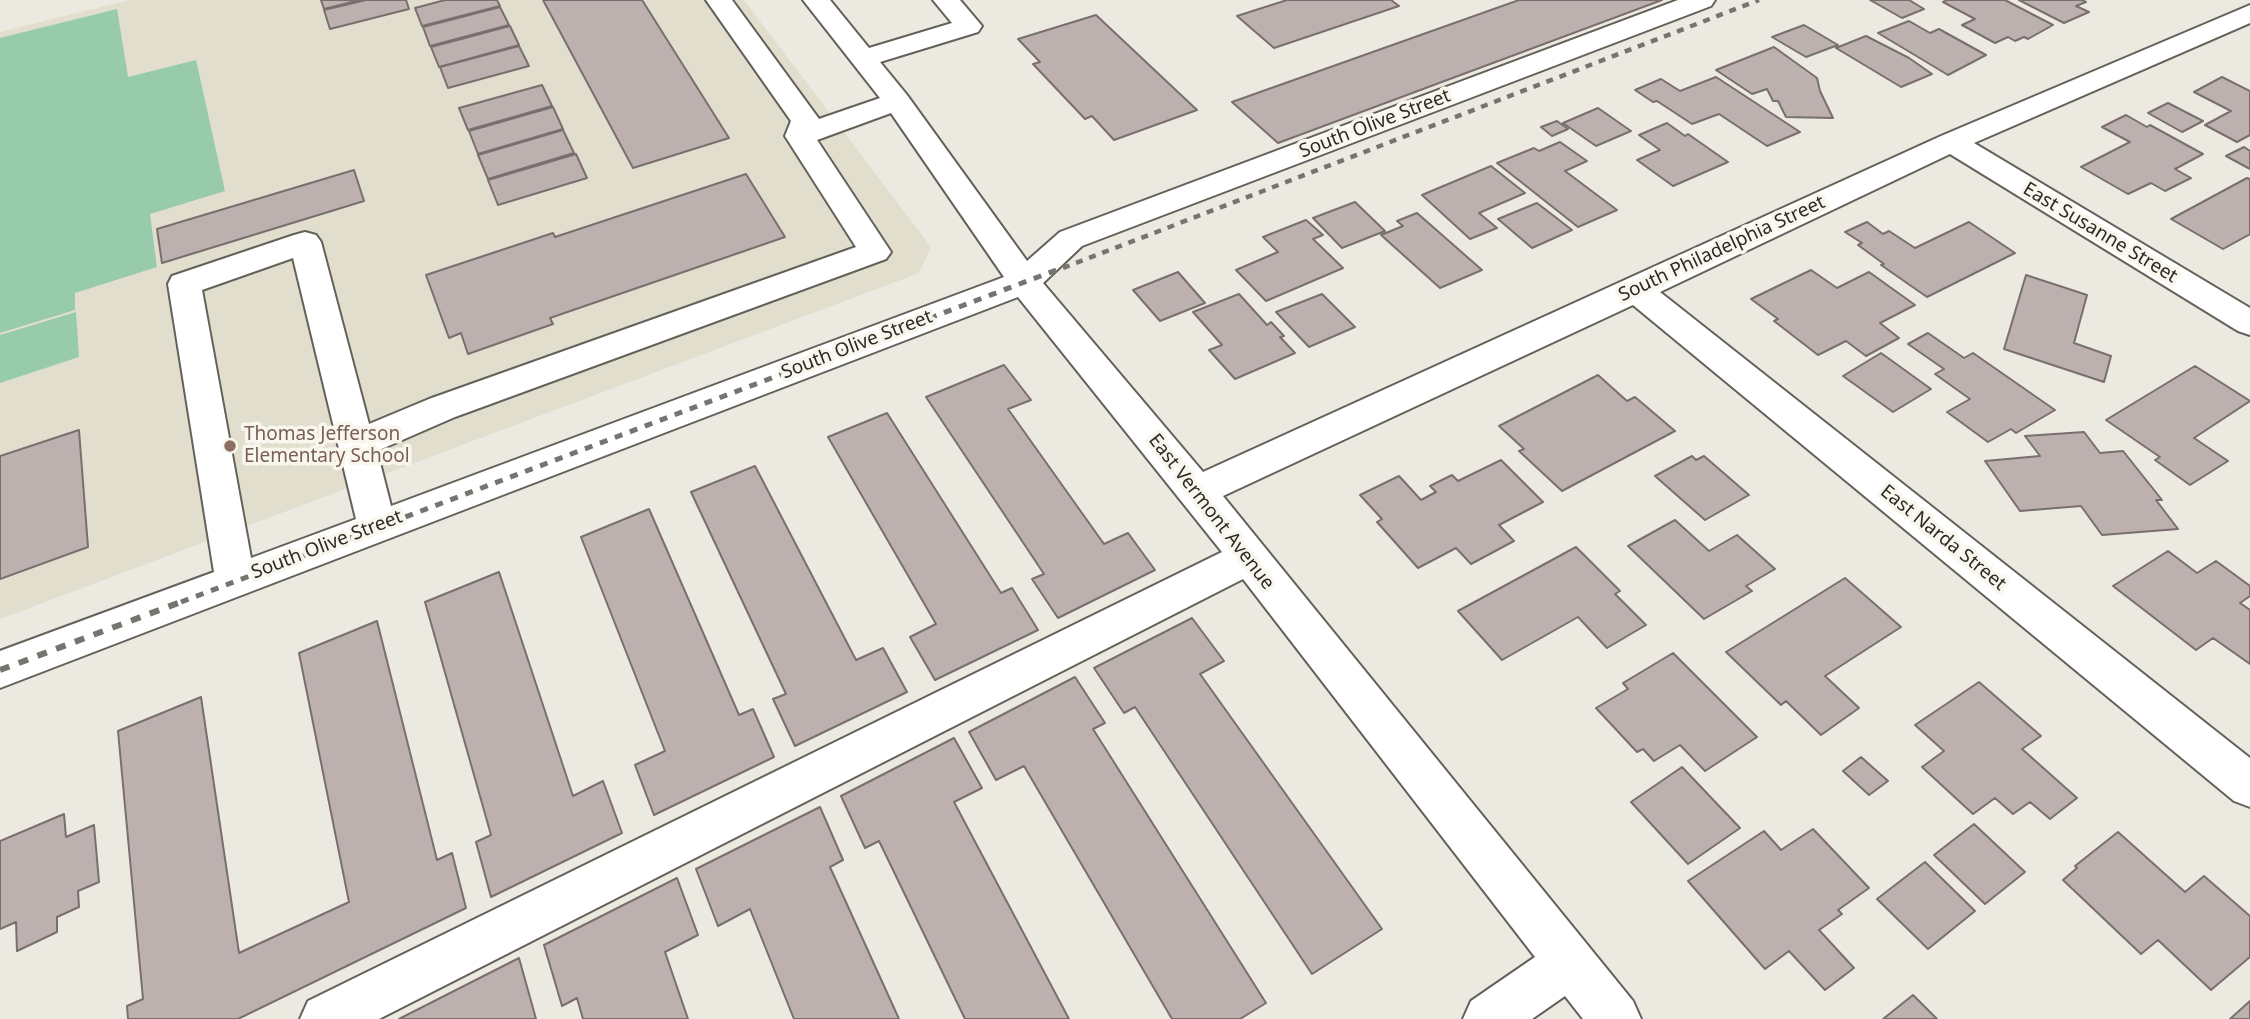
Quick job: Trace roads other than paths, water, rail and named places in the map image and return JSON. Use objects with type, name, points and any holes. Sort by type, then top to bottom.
[{"type":"street","points":[[719,0],[806,121],[800,136]]},
{"type":"street","name":"East Vermont Avenue","points":[[816,0],[898,102],[1024,282],[1197,491],[1247,558],[1615,1019]]},
{"type":"street","points":[[863,59],[969,26],[946,0]]},
{"type":"street","name":"South Olive Street","points":[[0,670],[1024,282],[1071,239],[1702,0]]},
{"type":"street","name":"South Philadelphia Street","points":[[1197,491],[1951,142],[2250,13]]},
{"type":"street","points":[[2220,27],[2250,41]]},
{"type":"street","points":[[800,136],[898,102]]},
{"type":"street","points":[[357,444],[442,408],[875,252],[800,136]]},
{"type":"street","name":"East Susanne Street","points":[[1951,142],[2250,323]]},
{"type":"street","points":[[235,580],[184,284],[305,242],[377,525]]},
{"type":"street","name":"East Narda Street","points":[[1636,290],[2250,786]]},
{"type":"street","points":[[326,1019],[1247,558]]},
{"type":"street","points":[[1489,1019],[1570,962]]},
{"type":"railway","points":[[1063,268],[1759,0]]},
{"type":"railway","points":[[181,602],[1067,266]]},
{"type":"railway","points":[[0,670],[186,600]]},
{"type":"place","name":"Thomas Jefferson Elementary School","points":[[230,446]]}]
